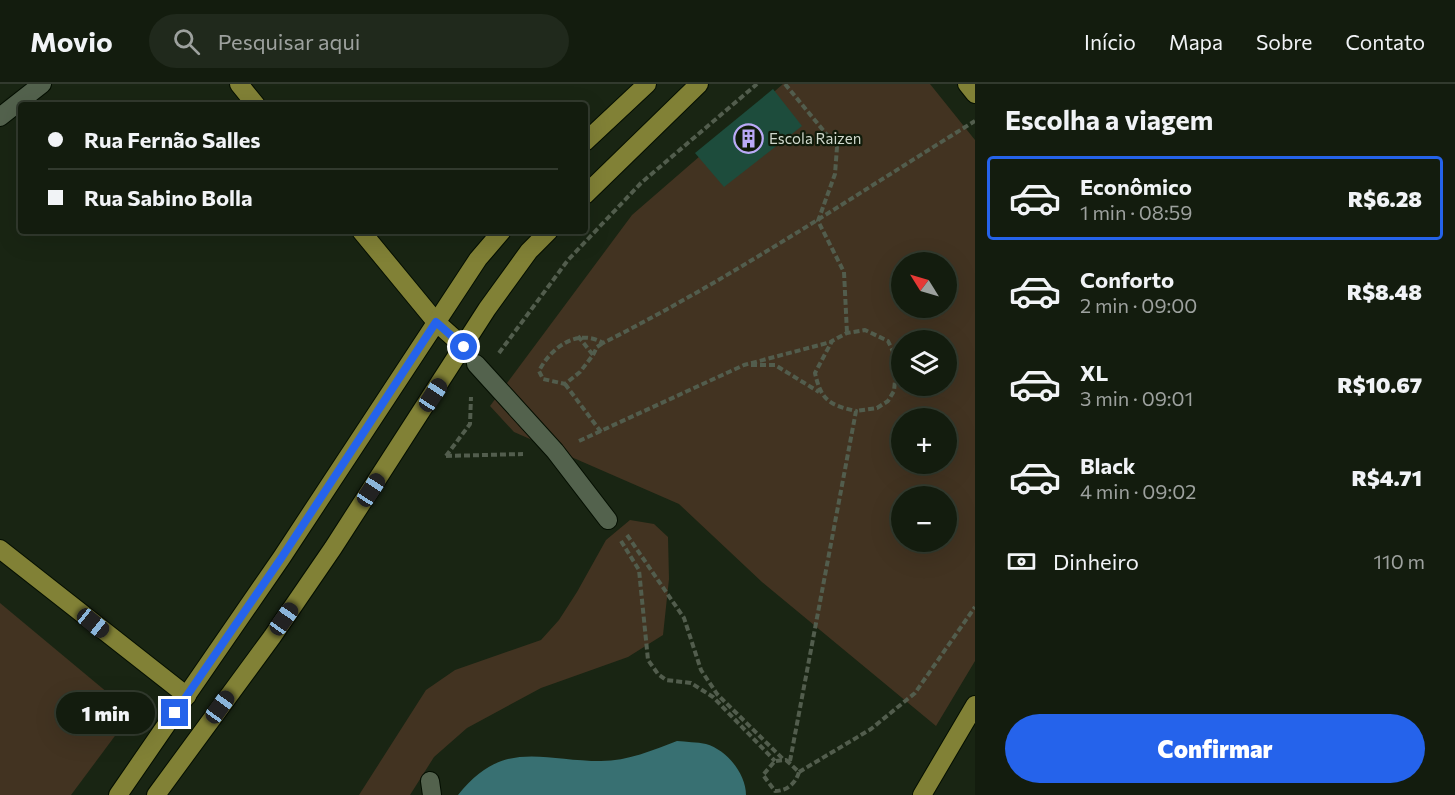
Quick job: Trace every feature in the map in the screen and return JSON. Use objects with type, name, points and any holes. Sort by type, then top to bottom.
[{"type":"main road","points":[[239,84],[254,102]]},
{"type":"main road","points":[[588,139],[647,84]]},
{"type":"main road","points":[[588,192],[699,84]]},
{"type":"main road","points":[[967,84],[975,94]]},
{"type":"main road","points":[[363,234],[436,322],[464,347]]},
{"type":"main road","points":[[118,795],[282,557],[478,259],[499,234]]},
{"type":"main road","points":[[156,795],[309,584],[487,309],[530,251],[546,234]]},
{"type":"main road","points":[[0,549],[187,696]]},
{"type":"main road","points":[[922,795],[975,705]]},
{"type":"street","points":[[19,102],[42,84]]},
{"type":"street","points":[[0,117],[18,103]]},
{"type":"street","points":[[480,368],[555,451],[608,520]]},
{"type":"path","points":[[744,365],[775,365],[838,407],[856,411],[877,408],[888,402],[894,391],[897,360],[888,341],[866,330],[847,333],[832,341],[744,365],[555,451],[538,454],[446,456],[470,424],[471,388],[480,368],[568,260],[641,183],[757,84]]},
{"type":"path","points":[[785,84],[837,147],[835,174],[818,221],[844,272],[847,333]]},
{"type":"path","points":[[565,384],[580,372],[597,347],[679,305],[818,221],[975,121]]},
{"type":"path","points":[[601,432],[565,384],[543,379],[538,371],[546,357],[578,336],[594,338],[603,344]]},
{"type":"path","points":[[578,336],[593,355]]},
{"type":"path","points":[[820,393],[815,373],[832,341]]},
{"type":"path","points":[[790,761],[856,411]]},
{"type":"path","points":[[608,520],[639,570],[648,660],[658,674],[666,680],[691,683],[713,697],[775,762]]},
{"type":"path","points":[[625,532],[684,618],[701,670],[717,694],[784,760]]},
{"type":"path","points":[[798,772],[871,729],[915,693],[975,607]]},
{"type":"path","points":[[790,761],[798,772],[797,780],[788,788],[775,793],[763,775],[775,762],[790,761]]},
{"type":"shaded area","points":[[783,84],[930,84],[975,140],[975,661],[936,726],[762,582],[679,504],[514,432],[490,406],[632,215]]},
{"type":"shaded area","points":[[630,520],[654,524],[668,537],[669,579],[663,635],[628,657],[541,688],[467,728],[434,757],[410,795],[359,795],[426,690],[455,670],[541,640],[559,620],[606,540]]},
{"type":"shaded area","points":[[0,603],[132,713],[71,795],[0,795]]},
{"type":"water","points":[[677,741],[706,744],[728,757],[743,779],[746,795],[458,795],[475,777],[507,759],[542,757],[611,761]]},
{"type":"building","name":"Escola Raizen","points":[[773,89],[802,126],[724,187],[695,153]]},
{"type":"place","name":"Escola Raizen","points":[[748,139]]},
{"type":"route","points":[[175,713],[282,557],[436,322],[464,347]]}]
